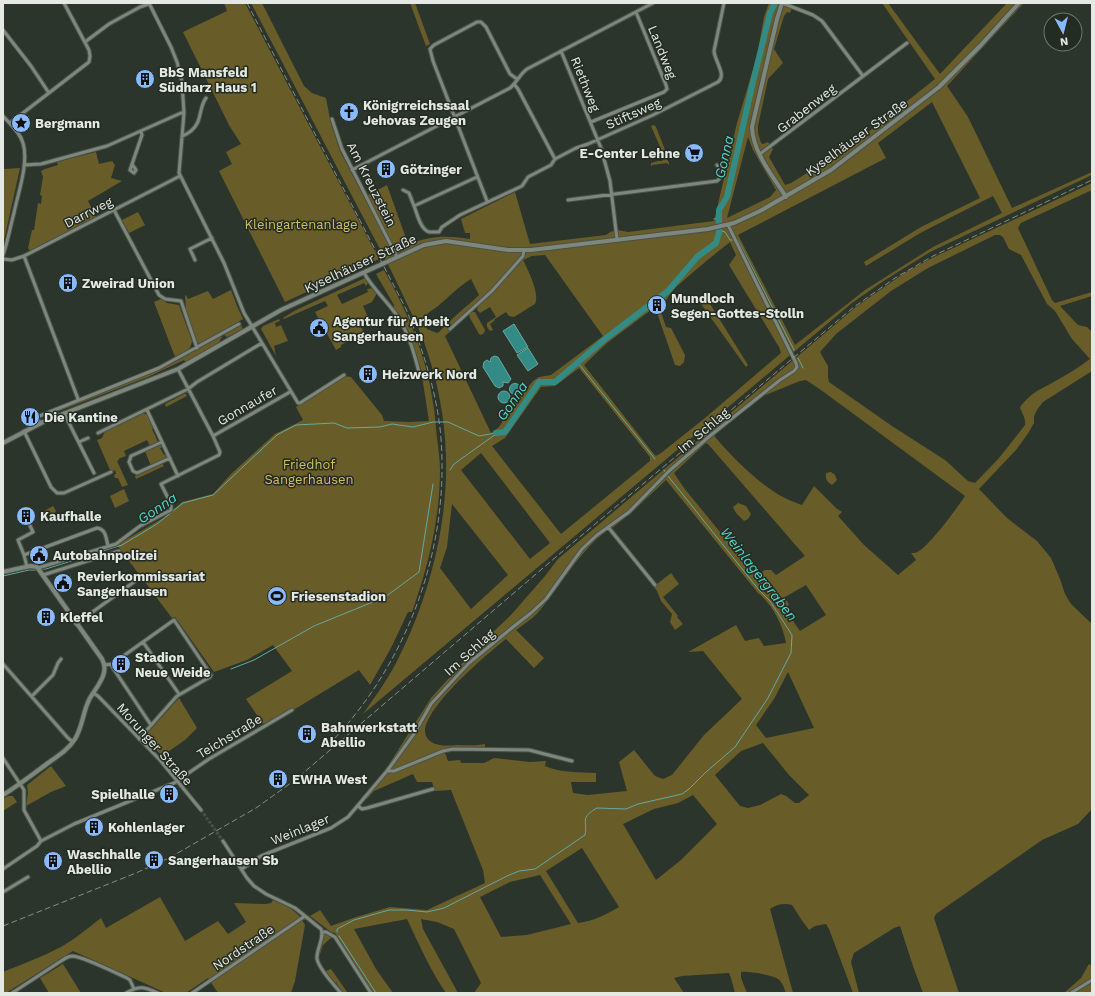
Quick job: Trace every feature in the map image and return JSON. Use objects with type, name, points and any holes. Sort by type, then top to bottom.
[{"type":"main road","points":[[782,3],[753,122],[753,137],[760,154],[786,197]]},
{"type":"main road","name":"Kyselhäuser Straße","points":[[3,442],[40,423],[178,369],[284,309],[424,245],[446,242],[502,249],[524,250],[713,228],[726,225],[760,211],[826,173],[924,99],[950,77],[1019,3]]},
{"type":"main road","points":[[3,572],[34,566],[40,571],[104,666],[104,675],[88,702],[80,730],[73,742],[66,750],[3,796]]},
{"type":"street","points":[[10,124],[89,62],[90,53],[64,3]]},
{"type":"street","points":[[352,170],[510,88],[527,69],[654,3]]},
{"type":"street","name":"Stiftsweg","points":[[414,206],[420,221],[426,230],[430,232],[439,232],[442,227],[452,219],[487,201],[522,186],[528,177],[551,165],[554,159],[659,112],[720,81],[722,74],[714,56],[714,50],[724,3]]},
{"type":"street","points":[[782,3],[813,15],[822,21],[863,76]]},
{"type":"street","points":[[85,42],[109,24],[140,7],[149,4],[171,46],[177,62],[183,87],[184,113],[179,173],[226,267],[239,302],[296,401],[300,403],[344,375]]},
{"type":"street","name":"Landweg","points":[[591,122],[644,101],[664,92],[667,89],[636,12]]},
{"type":"street","points":[[487,201],[454,117],[430,49],[434,45],[477,22],[481,22],[486,27],[510,74],[517,79]]},
{"type":"street","points":[[3,30],[32,66],[49,93]]},
{"type":"street","name":"Grabenweg","points":[[760,154],[907,43]]},
{"type":"street","name":"Riethweg","points":[[561,51],[598,140],[609,176],[617,239]]},
{"type":"street","points":[[514,84],[554,159]]},
{"type":"street","points":[[182,136],[198,124],[206,98]]},
{"type":"street","points":[[24,165],[40,164],[114,143],[184,113]]},
{"type":"street","points":[[3,116],[18,132],[23,142],[25,152],[24,165],[9,237],[3,255]]},
{"type":"street","name":"Am Kreuzstein","points":[[332,119],[342,150],[397,257]]},
{"type":"street","points":[[132,164],[142,135],[141,131]]},
{"type":"street","points":[[568,200],[717,181],[721,178],[722,174],[721,169],[717,165]]},
{"type":"street","name":"Darrweg","points":[[3,259],[12,260],[24,256],[180,176]]},
{"type":"street","points":[[403,190],[409,193],[414,206],[477,177]]},
{"type":"street","points":[[114,210],[159,295],[165,299],[181,301],[197,348]]},
{"type":"street","name":"Im Schlag","points":[[358,806],[387,771],[414,734],[431,704],[469,663],[546,599],[582,549],[597,535],[629,512],[669,471],[711,435],[796,369],[796,364],[726,225]]},
{"type":"street","points":[[195,260],[190,249],[212,238]]},
{"type":"street","points":[[450,329],[492,291],[523,256],[524,250]]},
{"type":"street","points":[[24,256],[78,399]]},
{"type":"street","points":[[364,273],[398,317],[407,333],[420,372]]},
{"type":"street","name":"Kyselhäuser Straße","points":[[40,423],[37,417],[78,399],[158,368],[239,324]]},
{"type":"street","points":[[98,433],[188,389],[262,343]]},
{"type":"street","points":[[178,369],[213,436]]},
{"type":"street","name":"Gonnaufer","points":[[108,546],[117,543],[140,526],[171,510],[171,504],[161,484],[219,455],[220,452],[213,436],[290,392]]},
{"type":"street","points":[[147,410],[178,476]]},
{"type":"street","points":[[64,413],[94,473]]},
{"type":"street","points":[[24,431],[51,487],[57,493],[64,493],[111,472]]},
{"type":"street","points":[[79,442],[88,438]]},
{"type":"street","points":[[162,442],[129,458],[133,471],[137,473],[170,458]]},
{"type":"street","points":[[26,517],[33,532],[18,540],[27,567]]},
{"type":"street","points":[[608,527],[655,585]]},
{"type":"street","points":[[24,555],[97,528],[101,528],[104,531],[108,546],[40,571]]},
{"type":"street","points":[[40,571],[119,551]]},
{"type":"street","points":[[76,624],[138,580]]},
{"type":"street","points":[[104,666],[111,665],[174,620],[212,676],[179,694],[139,739]]},
{"type":"street","points":[[143,642],[179,694]]},
{"type":"street","points":[[32,696],[53,676],[61,659]]},
{"type":"street","points":[[3,664],[73,742]]},
{"type":"street","points":[[111,665],[152,725]]},
{"type":"street","name":"Morunger Straße","points":[[93,693],[98,696],[139,739],[201,810]]},
{"type":"street","name":"Teichstraße","points":[[3,869],[38,846],[41,841],[77,822],[177,781],[209,759],[292,710]]},
{"type":"street","points":[[387,771],[394,771],[443,751],[453,749],[529,750],[572,761]]},
{"type":"street","points":[[3,758],[25,792],[24,810],[41,841]]},
{"type":"street","points":[[358,806],[362,809],[367,808],[433,789]]},
{"type":"street","name":"Weinlager","points":[[242,869],[261,856],[331,828],[342,821],[358,806]]},
{"type":"street","points":[[223,841],[249,881],[257,888],[269,896],[286,903],[320,928],[322,932],[328,933],[335,938],[371,993]]},
{"type":"street","points":[[3,892],[28,877]]},
{"type":"street","name":"Nordstraße","points":[[192,993],[305,916]]},
{"type":"street","points":[[322,932],[317,950],[318,962],[341,993]]},
{"type":"street","points":[[12,993],[67,957],[73,956],[127,978],[130,980],[134,989]]},
{"type":"street","points":[[1071,993],[1092,980]]},
{"type":"street","points":[[126,993],[143,987],[158,993]]},
{"type":"green space","name":"Kleingartenanlage","points":[[224,3],[245,3],[379,259],[285,302],[219,171],[232,164],[226,152],[241,144],[229,125],[183,32],[227,11]]},
{"type":"green space","points":[[251,3],[262,3],[304,86],[312,93],[326,98],[330,119],[340,151],[364,197],[387,185],[408,244],[424,239],[438,237],[470,239],[470,233],[465,233],[461,219],[515,192],[530,244],[606,235],[616,230],[628,232],[714,221],[737,123],[757,56],[764,17],[769,3],[793,3],[790,13],[787,12],[784,16],[774,49],[783,63],[768,79],[758,126],[758,133],[761,143],[763,144],[768,142],[773,149],[769,157],[785,185],[791,183],[852,145],[935,79],[882,3],[888,3],[940,74],[1007,3],[1024,3],[947,86],[968,117],[1012,208],[1092,172],[1092,175],[930,252],[852,303],[363,714],[380,690],[407,641],[434,564],[444,510],[446,483],[446,456],[442,412],[429,356],[412,315],[394,277]],"holes":[[[932,102],[980,198],[921,227],[864,262],[866,266],[922,232],[993,196],[1002,213],[933,247],[865,290],[795,345],[738,235],[886,158],[878,143]],[[748,137],[753,150],[776,190],[770,197],[727,218]],[[730,242],[736,255],[729,265],[779,347],[781,353],[705,418],[656,456],[584,365],[607,343],[655,307],[675,365],[680,366],[684,362],[685,355],[671,328],[666,327],[659,306],[675,288]],[[545,255],[603,336],[551,375],[539,377],[533,381],[512,406],[499,427],[491,433],[445,336],[469,314],[479,334],[481,335],[484,333],[485,330],[475,312],[472,312],[478,305],[477,310],[480,313],[490,307],[496,317],[487,323],[487,327],[490,331],[493,330],[490,324],[506,312],[509,316],[514,317],[535,304],[535,288],[523,260],[532,256]],[[471,279],[479,295],[439,332],[437,333],[427,329],[424,318]],[[579,368],[650,457],[650,461],[561,534],[492,446],[505,438],[541,387],[555,386]],[[481,453],[550,543],[530,559],[461,470]],[[452,504],[508,575],[471,609],[440,568],[447,547]]]},
{"type":"green space","points":[[410,3],[415,3],[430,44],[426,46]]},
{"type":"green space","points":[[654,125],[667,155],[664,156],[651,126]]},
{"type":"green space","points":[[96,152],[99,164],[112,161],[115,165],[111,178],[122,181],[88,201],[96,217],[30,251],[28,248],[32,230],[34,230],[38,203],[41,204],[42,196],[40,195],[43,177],[41,171],[58,165],[57,162]]},
{"type":"green space","points":[[666,157],[669,165],[667,163],[652,165],[651,167],[651,163],[662,161]]},
{"type":"green space","points":[[3,165],[4,169],[20,168],[3,245]]},
{"type":"green space","points":[[1092,183],[1092,190],[1021,223],[1018,228],[1052,300],[1055,303],[1092,292],[1092,296],[1060,306],[1078,325],[1087,327],[1092,332],[1092,371],[1043,402],[1034,416],[1034,423],[1029,432],[1016,450],[979,489],[1007,518],[1037,541],[1051,558],[1065,594],[1071,604],[1092,624],[1092,809],[1078,824],[1042,840],[936,914],[934,918],[959,993],[923,993],[900,926],[894,928],[854,953],[851,962],[859,993],[853,993],[826,924],[815,926],[809,930],[792,905],[783,904],[770,909],[793,993],[786,993],[781,982],[771,976],[741,972],[741,978],[747,993],[735,993],[729,973],[682,976],[674,978],[684,993],[474,993],[481,983],[454,929],[437,922],[421,919],[423,929],[458,993],[446,993],[430,966],[407,919],[354,929],[376,969],[393,993],[369,993],[371,991],[335,933],[331,932],[310,916],[320,910],[331,926],[390,907],[427,910],[485,883],[483,870],[451,790],[435,791],[432,782],[417,782],[413,774],[374,791],[367,799],[362,798],[388,766],[431,698],[476,648],[511,615],[558,559],[857,306],[906,272],[932,258]],"holes":[[[995,235],[1000,235],[1003,237],[1009,249],[1021,255],[1047,304],[1055,311],[1072,339],[1090,359],[1067,375],[1038,390],[1027,399],[1020,407],[1025,425],[999,458],[975,483],[968,481],[945,460],[892,426],[829,382],[828,366],[820,352],[836,334],[891,291],[928,268]],[[806,380],[965,496],[928,543],[917,552],[911,553],[916,560],[898,575],[864,545],[838,516],[842,512],[814,486],[802,505],[784,498],[753,476],[715,437],[715,434],[761,397]],[[706,443],[708,444],[805,556],[776,575],[771,570],[765,570],[756,576],[684,488],[674,473]],[[666,480],[758,593],[768,603],[780,622],[786,643],[764,646],[759,638],[745,641],[736,625],[688,652],[703,651],[742,699],[704,735],[672,775],[663,779],[655,776],[634,750],[619,762],[627,791],[588,795],[573,793],[571,782],[596,782],[596,773],[557,770],[545,766],[546,761],[530,762],[494,758],[484,763],[461,763],[460,760],[448,761],[444,750],[485,749],[485,744],[445,745],[436,744],[428,740],[426,736],[426,726],[432,713],[442,699],[456,684],[506,639],[534,668],[544,658],[516,630],[538,613],[580,557],[608,530],[657,591],[661,601],[672,614],[670,622],[675,630],[683,624],[663,597],[679,584],[671,573],[657,584],[612,528],[630,514]],[[806,585],[826,615],[800,631],[784,608],[789,605],[785,597]],[[788,672],[814,728],[766,738],[756,725],[774,699]],[[763,743],[789,775],[809,795],[799,803],[795,803],[781,794],[760,805],[748,808],[740,806],[715,775],[741,751]],[[693,795],[717,824],[681,860],[656,880],[623,824],[654,809],[678,803]],[[582,848],[619,907],[609,913],[589,921],[578,923],[546,871]],[[540,875],[571,924],[527,935],[501,937],[480,897],[510,882]]]},
{"type":"green space","points":[[138,212],[145,225],[129,233],[122,220]]},
{"type":"green space","name":"Friedhof Sangerhausen","points":[[384,270],[401,302],[415,335],[426,369],[434,409],[440,470],[438,507],[428,560],[412,612],[408,612],[391,648],[370,685],[359,670],[295,709],[263,724],[246,699],[292,671],[273,645],[247,660],[214,672],[175,617],[172,618],[117,545],[163,518],[182,502],[213,494],[231,474],[275,434],[303,420],[296,407],[344,376],[351,377],[382,415],[384,421],[429,421],[421,370],[409,332],[393,309],[394,305],[376,274]]},
{"type":"green space","points":[[365,278],[368,283],[366,286],[364,283],[337,295],[342,304],[368,292],[367,289],[373,288],[377,293],[372,302],[363,306],[368,317],[358,321],[364,333],[341,345],[341,347],[336,350],[315,312],[328,306],[325,301],[284,319],[283,318],[294,311]]},
{"type":"green space","points":[[231,290],[243,319],[201,344],[196,343],[186,310],[185,296],[186,295],[188,299],[208,291],[213,299]]},
{"type":"green space","points":[[161,299],[167,303],[179,305],[192,341],[190,347],[184,353],[175,357],[154,302]]},
{"type":"green space","points":[[707,299],[748,365],[746,367],[701,304]]},
{"type":"green space","points":[[279,319],[280,321],[275,323],[276,327],[281,325],[288,341],[274,346],[276,356],[261,329],[263,326]]},
{"type":"green space","points":[[241,325],[243,329],[227,337],[224,335]]},
{"type":"green space","points":[[221,336],[222,338],[218,344],[186,363],[184,360],[148,377],[46,416],[162,369]]},
{"type":"green space","points":[[184,394],[187,396],[166,407],[165,404]]},
{"type":"green space","points":[[143,413],[148,415],[158,442],[150,446],[147,440],[124,451],[126,456],[118,459],[119,460],[117,461],[128,485],[122,487],[118,478],[115,478],[115,470],[112,472],[110,470],[97,440],[102,438],[105,431]]},
{"type":"green space","points":[[159,445],[163,447],[160,448],[164,455],[166,454],[166,457],[164,460],[151,466],[145,451]]},
{"type":"green space","points":[[162,463],[164,466],[136,479],[135,476]]},
{"type":"green space","points":[[831,472],[835,475],[837,480],[832,485],[826,479],[826,473]]},
{"type":"green space","points":[[124,489],[129,501],[115,508],[110,496]]},
{"type":"green space","points":[[738,503],[746,506],[751,514],[748,519],[744,521],[736,513],[733,507]]},
{"type":"green space","points":[[53,506],[56,511],[54,514],[47,517],[44,511]]},
{"type":"green space","points":[[179,698],[197,728],[185,740],[162,756],[144,737]]},
{"type":"green space","points":[[51,766],[66,786],[51,792],[26,806],[28,793],[27,785]]},
{"type":"green space","points":[[8,796],[13,796],[17,802],[3,811],[3,799]]},
{"type":"green space","points":[[160,897],[185,941],[218,921],[228,934],[246,922],[234,903],[266,904],[271,903],[273,900],[292,910],[299,916],[305,925],[295,981],[291,993],[218,993],[208,978],[186,993],[166,993],[73,951],[6,993],[3,993],[3,972],[61,947],[101,918],[106,928]]},
{"type":"green space","points":[[324,934],[332,937],[323,945],[319,954],[320,943]]},
{"type":"green space","points":[[63,964],[81,993],[49,993],[40,978]]},
{"type":"green space","points":[[1089,964],[1092,966],[1092,993],[1064,993],[1081,978]]},
{"type":"green space","points":[[331,969],[347,992],[344,993],[336,983],[338,981],[335,983],[326,971]]},
{"type":"water","points":[[514,324],[528,347],[517,353],[503,331]]},
{"type":"water","points":[[528,348],[538,364],[528,371],[517,355]]},
{"type":"water","points":[[494,356],[498,357],[511,379],[508,383],[503,382],[503,386],[499,388],[495,386],[483,367],[484,362],[487,360],[490,362],[491,358]]},
{"type":"water","points":[[515,383],[519,385],[521,389],[519,393],[515,395],[511,393],[509,389],[511,385]]},
{"type":"water","points":[[504,391],[508,393],[510,397],[508,401],[504,403],[500,401],[498,397],[500,393]]},
{"type":"waterway","name":"Gonna","points":[[496,433],[505,432],[539,382],[555,382],[605,339],[668,291],[697,257],[716,243],[719,233],[719,210],[727,197],[770,13],[775,3]]},
{"type":"waterway","name":"Gonna","points":[[714,219],[719,218]]},
{"type":"waterway","points":[[719,230],[725,232],[730,240],[732,240]]},
{"type":"waterway","points":[[737,239],[794,350]]},
{"type":"waterway","name":"Gonna","points":[[655,300],[657,305]]},
{"type":"waterway","points":[[798,358],[803,368]]},
{"type":"waterway","name":"Weinlagergraben","points":[[578,363],[655,459]]},
{"type":"waterway","name":"Gonna","points":[[41,569],[46,569],[122,545],[157,524],[183,503],[213,495],[277,435],[296,425],[334,423],[347,428],[380,427],[392,424],[413,427],[433,422],[448,422],[479,436],[496,433]]},
{"type":"waterway","points":[[450,470],[454,464],[496,434]]},
{"type":"waterway","name":"Weinlagergraben","points":[[337,932],[337,929],[354,920],[389,910],[427,912],[444,908],[507,876],[519,871],[535,869],[585,835],[585,820],[591,811],[597,808],[626,809],[638,804],[682,794],[735,747],[768,698],[791,653],[792,635],[770,601],[759,590],[668,476]]},
{"type":"waterway","points":[[231,669],[254,660],[314,626],[385,597],[419,572],[433,484]]},
{"type":"waterway","name":"Gonna","points":[[3,576],[29,570],[38,570]]},
{"type":"waterway","name":"Weinlagergraben","points":[[339,936],[376,993]]},
{"type":"tunnel","points":[[201,810],[223,841]]},
{"type":"railway","points":[[247,3],[406,309],[427,367],[435,397],[440,428],[442,470],[439,512],[432,554],[420,595],[405,634],[385,672],[361,707],[334,739]]},
{"type":"railway","points":[[3,926],[136,873],[169,858],[256,808],[295,780],[563,551],[854,307],[895,278],[933,256],[1092,180]]},
{"type":"place","name":"BbS Mansfeld Südharz Haus 1","points":[[145,79]]},
{"type":"place","name":"Königrreichssaal Jehovas Zeugen","points":[[349,112]]},
{"type":"place","name":"Bergmann","points":[[21,123]]},
{"type":"place","name":"E-Center Lehne","points":[[694,153]]},
{"type":"place","name":"Götzinger","points":[[386,169]]},
{"type":"place","name":"Zweirad Union","points":[[68,283]]},
{"type":"place","name":"Mundloch Segen-Gottes-Stolln","points":[[657,305]]},
{"type":"place","name":"Agentur für Arbeit Sangerhausen","points":[[319,328]]},
{"type":"place","name":"Heizwerk Nord","points":[[368,374]]},
{"type":"place","name":"Die Kantine","points":[[30,417]]},
{"type":"place","name":"Kaufhalle","points":[[26,516]]},
{"type":"place","name":"Autobahnpolizei","points":[[39,555]]},
{"type":"place","name":"Revierkommissariat Sangerhausen","points":[[63,583]]},
{"type":"place","name":"Friesenstadion","points":[[277,596]]},
{"type":"place","name":"Kleffel","points":[[46,617]]},
{"type":"place","name":"Stadion Neue Weide","points":[[121,664]]},
{"type":"place","name":"Bahnwerkstatt Abellio","points":[[307,734]]},
{"type":"place","name":"EWHA West","points":[[278,779]]},
{"type":"place","name":"Spielhalle","points":[[169,794]]},
{"type":"place","name":"Kohlenlager","points":[[94,827]]},
{"type":"place","name":"Sangerhausen Sb","points":[[154,860]]},
{"type":"place","name":"Waschhalle Abellio","points":[[53,861]]}]
